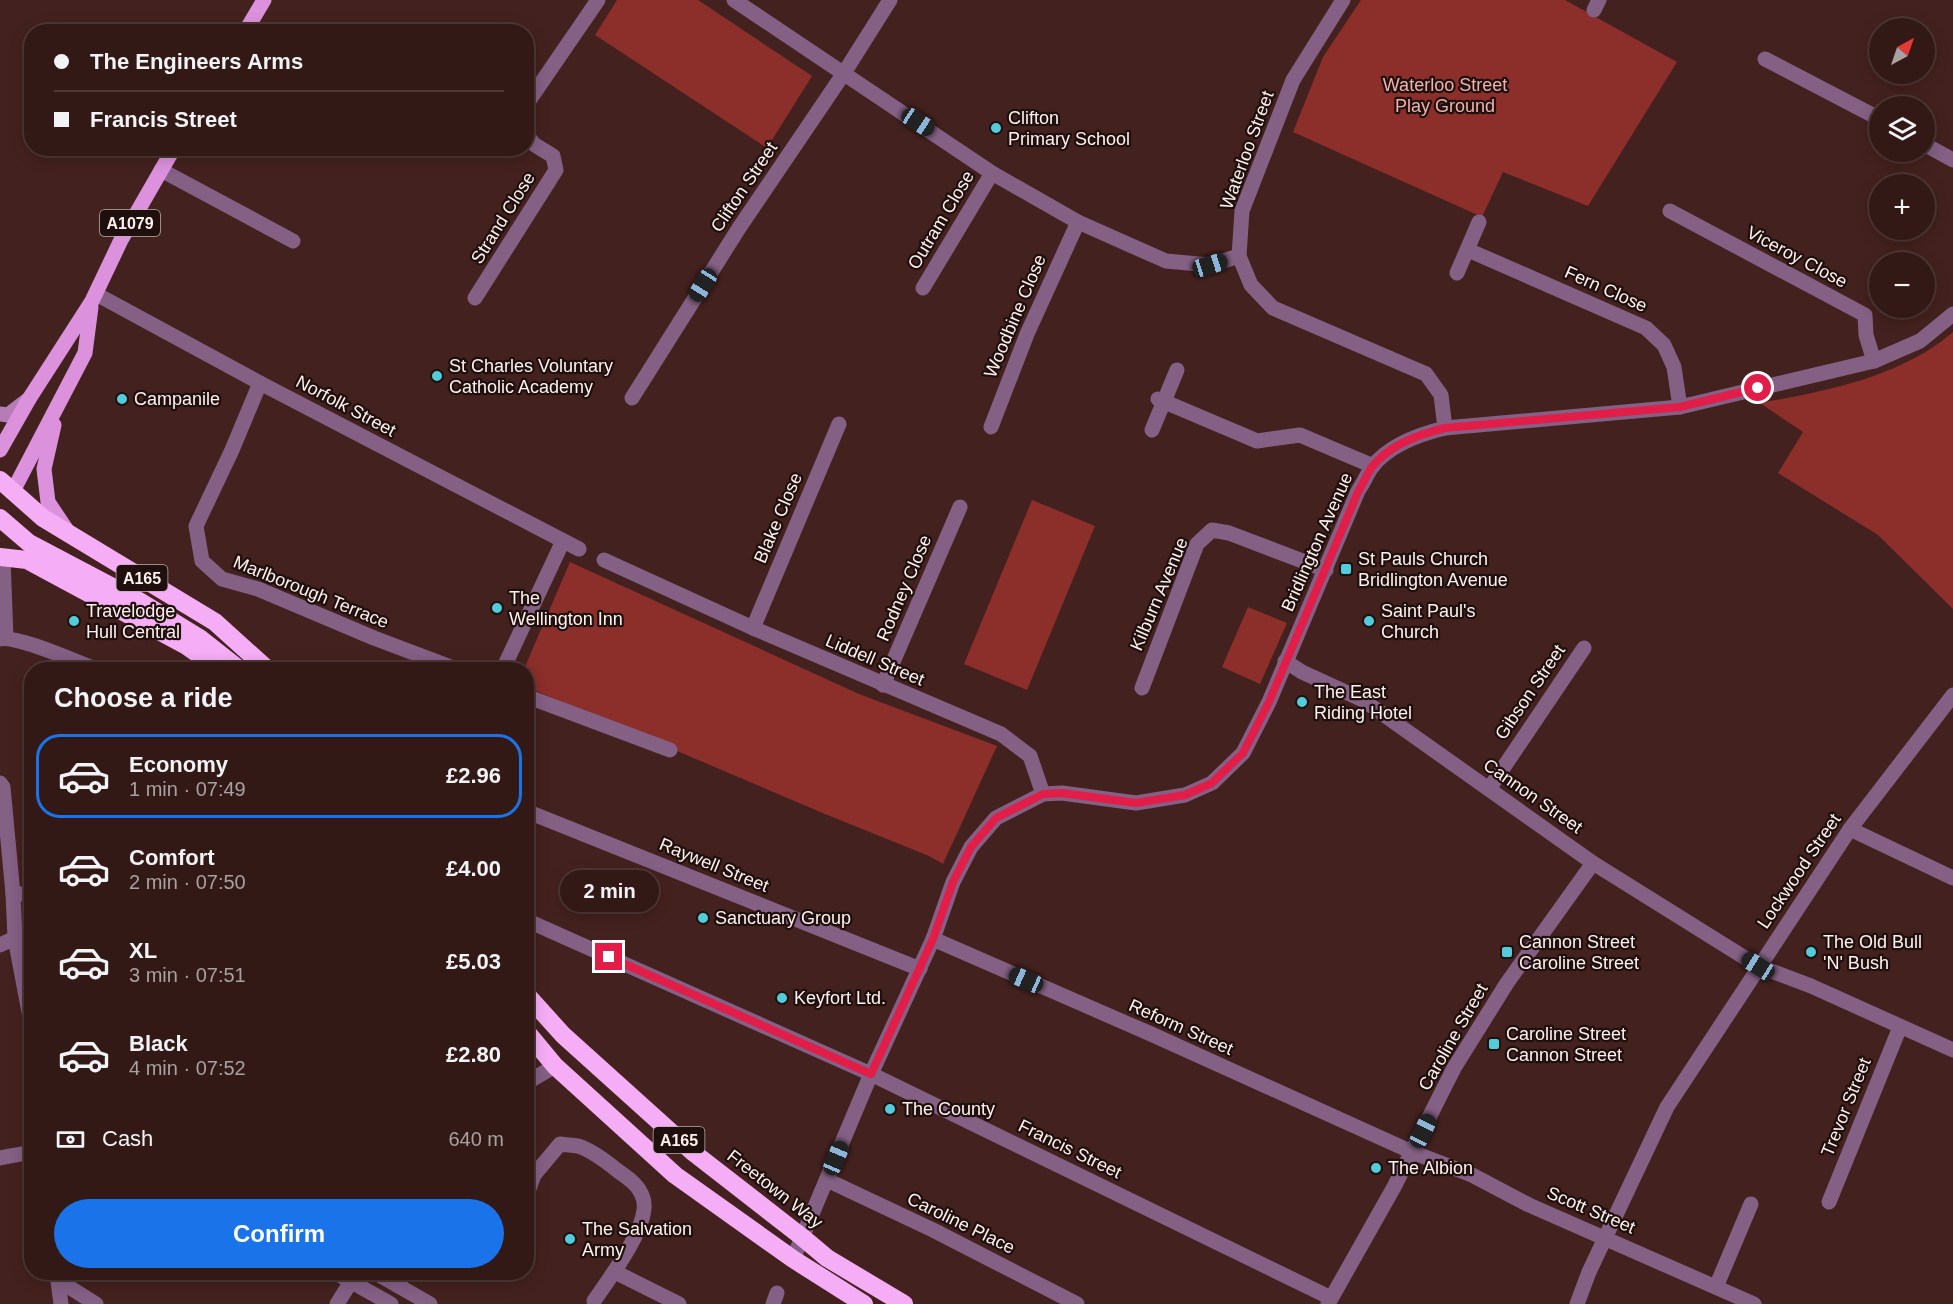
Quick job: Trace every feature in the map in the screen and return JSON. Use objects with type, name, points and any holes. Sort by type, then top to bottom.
[{"type":"highway","points":[[0,516],[6,485]]},
{"type":"highway","name":"A165","points":[[6,485],[43,519],[215,622],[259,662]]},
{"type":"highway","name":"A165","points":[[0,516],[29,543],[139,601],[201,639],[230,662]]},
{"type":"highway","points":[[2,557],[27,560],[185,645],[209,662]]},
{"type":"highway","name":"Freetown Way","points":[[534,1003],[563,1035],[694,1153],[826,1258],[904,1304]]},
{"type":"highway","name":"A165","points":[[534,1041],[555,1066],[675,1175],[794,1259],[864,1304]]},
{"type":"main road","points":[[250,24],[264,0]]},
{"type":"main road","name":"A1079","points":[[94,298],[121,240],[169,156]]},
{"type":"main road","points":[[6,485],[61,399],[85,353],[94,298]]},
{"type":"main road","points":[[0,450],[29,399],[94,298]]},
{"type":"main road","points":[[61,399],[44,469],[48,502],[69,535]]},
{"type":"street","points":[[534,93],[598,0]]},
{"type":"street","points":[[734,0],[992,173],[1078,222],[1166,261],[1210,265],[1239,256]]},
{"type":"street","name":"Clifton Street","points":[[632,398],[739,228],[844,73],[890,0]]},
{"type":"street","name":"Waterloo Street","points":[[1343,0],[1293,80],[1242,211],[1239,256],[1251,285],[1273,308],[1426,374],[1441,395],[1445,428]]},
{"type":"street","points":[[1765,59],[1869,113]]},
{"type":"street","name":"Strand Close","points":[[476,298],[556,170],[553,156],[534,143]]},
{"type":"street","points":[[1935,150],[1953,160]]},
{"type":"street","points":[[161,170],[293,241]]},
{"type":"street","name":"Outram Close","points":[[923,288],[992,173]]},
{"type":"street","name":"Viceroy Close","points":[[1670,211],[1865,315],[1866,336],[1874,361]]},
{"type":"street","name":"Woodbine Close","points":[[990,427],[1027,334],[1078,222]]},
{"type":"street","points":[[1456,273],[1479,222]]},
{"type":"street","name":"Fern Close","points":[[1468,250],[1646,328],[1664,345],[1674,367],[1680,407]]},
{"type":"street","name":"Norfolk Street","points":[[94,298],[579,549]]},
{"type":"street","name":"Bridlington Avenue","points":[[794,1259],[871,1074],[933,939],[953,882],[971,847],[996,818],[1043,794],[1062,793],[1136,803],[1185,795],[1212,783],[1243,753],[1269,702],[1358,492],[1373,466],[1389,450],[1428,432],[1445,428],[1680,407],[1874,361],[1920,341],[1953,314]]},
{"type":"street","points":[[1152,430],[1161,401],[1177,370]]},
{"type":"street","name":"Marlborough Terrace","points":[[260,383],[232,450],[196,526],[202,561],[222,579],[258,589],[437,662]]},
{"type":"street","points":[[0,414],[8,415],[29,399]]},
{"type":"street","points":[[1161,401],[1257,441],[1300,435],[1373,466]]},
{"type":"street","name":"Blake Close","points":[[753,628],[839,424]]},
{"type":"street","name":"Rodney Close","points":[[883,685],[960,507]]},
{"type":"street","name":"Kilburn Avenue","points":[[1142,688],[1197,544],[1212,530],[1230,533],[1326,570]]},
{"type":"street","points":[[506,662],[563,542]]},
{"type":"street","points":[[2,557],[3,639],[74,662]]},
{"type":"street","name":"Liddell Street","points":[[604,560],[883,685],[1001,734],[1030,756],[1043,794]]},
{"type":"street","name":"Gibson Street","points":[[1489,789],[1584,648]]},
{"type":"street","name":"Cannon Street","points":[[1285,661],[1302,672],[1363,700],[1593,863],[1758,966],[1811,986],[1953,1050]]},
{"type":"street","name":"Lockwood Street","points":[[1577,1304],[1589,1272],[1667,1107],[1850,829],[1953,695]]},
{"type":"street","points":[[534,699],[670,750]]},
{"type":"street","points":[[0,783],[3,786],[7,820],[15,938],[24,986]]},
{"type":"street","name":"Raywell Street","points":[[534,814],[920,969]]},
{"type":"street","points":[[1850,829],[1953,878]]},
{"type":"street","name":"Caroline Street","points":[[1329,1301],[1412,1152],[1454,1068],[1507,983],[1593,863]]},
{"type":"street","points":[[13,894],[24,894]]},
{"type":"street","name":"Francis Street","points":[[534,924],[871,1074],[1329,1301]]},
{"type":"street","points":[[0,945],[15,938]]},
{"type":"street","name":"Reform Street","points":[[933,939],[1412,1152]]},
{"type":"street","name":"Trevor Street","points":[[1829,1202],[1900,1028]]},
{"type":"street","points":[[534,1078],[555,1066]]},
{"type":"street","points":[[534,1169],[560,1144],[580,1147],[610,1164],[635,1183],[644,1199],[644,1215],[634,1238],[615,1272],[594,1301]]},
{"type":"street","name":"Scott Street","points":[[1412,1152],[1472,1175],[1529,1205],[1754,1304]]},
{"type":"street","points":[[0,1158],[24,1154]]},
{"type":"street","name":"Caroline Place","points":[[827,1179],[1077,1304]]},
{"type":"street","points":[[1716,1287],[1751,1204]]},
{"type":"street","points":[[615,1272],[662,1300],[679,1304]]},
{"type":"street","points":[[58,1280],[61,1304]]},
{"type":"street","points":[[63,1280],[96,1304]]},
{"type":"street","points":[[337,1304],[352,1280]]},
{"type":"street","points":[[358,1280],[391,1304]]},
{"type":"street","points":[[387,1280],[430,1304]]},
{"type":"street","points":[[397,1286],[401,1280]]},
{"type":"green space","points":[[617,0],[698,0],[812,76],[767,148],[595,35]]},
{"type":"green space","name":"Waterloo Street Play Ground","points":[[1361,0],[1565,0],[1677,62],[1588,206],[1503,172],[1482,217],[1293,132],[1323,57]]},
{"type":"green space","points":[[1953,332],[1953,609],[1878,535],[1778,473],[1803,432],[1760,403],[1862,380],[1910,360]]},
{"type":"green space","points":[[1032,500],[1095,526],[1027,690],[964,664]]},
{"type":"green space","points":[[570,562],[859,694],[997,746],[943,864],[929,856],[534,690],[534,662],[527,662]]},
{"type":"green space","points":[[1248,607],[1287,623],[1260,684],[1222,667]]},
{"type":"place","name":"Clifton Primary School","points":[[996,128]]},
{"type":"place","name":"St Charles Voluntary Catholic Academy","points":[[437,376]]},
{"type":"place","name":"Campanile","points":[[122,399]]},
{"type":"place","name":"St Pauls Church Bridlington Avenue","points":[[1346,569]]},
{"type":"place","name":"The Wellington Inn","points":[[497,608]]},
{"type":"place","name":"Travelodge Hull Central","points":[[74,621]]},
{"type":"place","name":"Saint Paul's Church","points":[[1369,621]]},
{"type":"place","name":"The East Riding Hotel","points":[[1302,702]]},
{"type":"place","name":"Sanctuary Group","points":[[703,918]]},
{"type":"place","name":"Cannon Street Caroline Street","points":[[1507,952]]},
{"type":"place","name":"The Old Bull 'N' Bush","points":[[1811,952]]},
{"type":"place","name":"Keyfort Ltd.","points":[[782,998]]},
{"type":"place","name":"Caroline Street Cannon Street","points":[[1494,1044]]},
{"type":"place","name":"The County","points":[[890,1109]]},
{"type":"place","name":"The Albion","points":[[1376,1168]]},
{"type":"place","name":"The Salvation Army","points":[[570,1239]]},
{"type":"route","points":[[609,957],[871,1074],[933,939],[953,882],[971,847],[996,818],[1043,794],[1062,793],[1136,803],[1185,795],[1212,783],[1243,753],[1269,702],[1358,492],[1373,466],[1389,450],[1428,432],[1445,428],[1680,407],[1758,388]]}]
